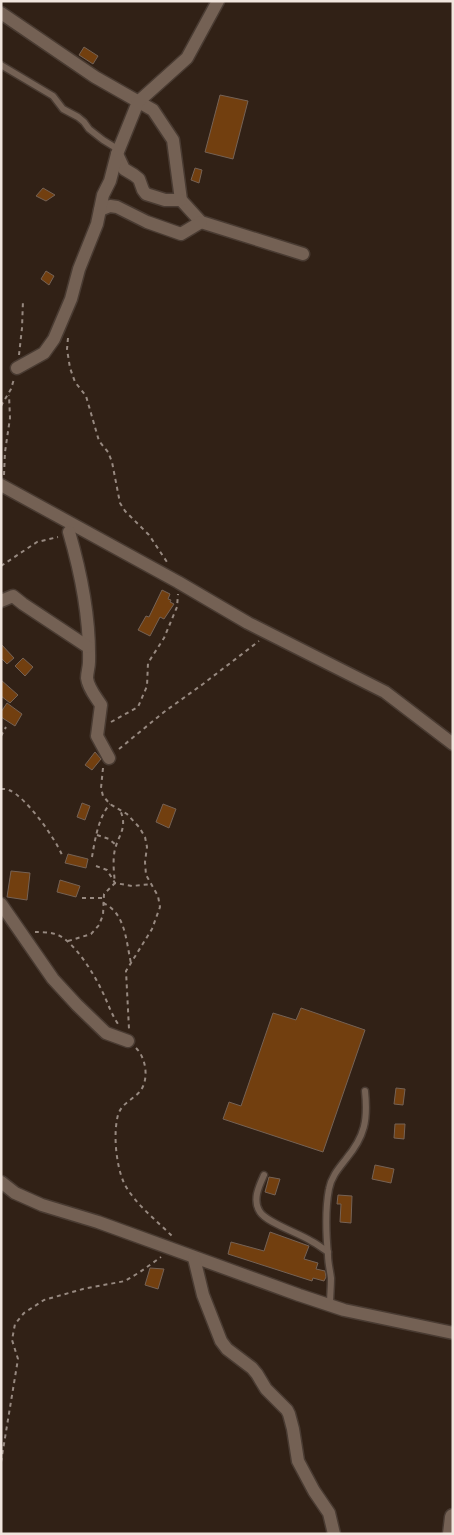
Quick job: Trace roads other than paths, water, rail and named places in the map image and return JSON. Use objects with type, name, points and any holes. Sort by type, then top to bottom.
[{"type":"street","points":[[17,368],[44,353],[54,339],[71,298],[79,269],[97,224],[117,154],[138,102],[188,58],[218,1]]},
{"type":"street","points":[[1,13],[95,78],[153,110],[173,140],[181,200],[201,222],[303,254]]},
{"type":"street","points":[[117,154],[124,169],[139,179],[146,194],[165,200],[181,200]]},
{"type":"street","points":[[100,210],[110,206],[117,208],[147,222],[181,234],[201,222]]},
{"type":"street","points":[[3,482],[269,633],[385,692],[453,744]]},
{"type":"street","points":[[69,532],[79,564],[88,648],[89,664],[87,678],[91,691],[101,705],[97,736],[109,758]]},
{"type":"street","points":[[1,601],[14,596],[88,648]]},
{"type":"street","points":[[1,904],[53,979],[77,1005],[106,1033],[128,1040]]},
{"type":"street","points":[[1,1182],[15,1193],[42,1205],[174,1245],[194,1258],[330,1305],[399,1323],[453,1333]]},
{"type":"street","points":[[194,1258],[203,1295],[221,1341],[227,1349],[252,1368],[266,1389],[287,1410],[293,1429],[298,1461],[314,1491],[329,1513],[334,1534]]},
{"type":"street","points":[[451,1534],[453,1517]]},
{"type":"lane","points":[[1,65],[53,96],[63,109],[78,117],[89,129],[116,148],[117,154]]},
{"type":"lane","points":[[330,1305],[331,1279],[327,1211],[329,1187],[335,1174],[349,1157],[366,1122],[365,1091]]},
{"type":"lane","points":[[264,1175],[257,1195],[260,1213],[272,1222],[311,1241],[328,1252]]}]
